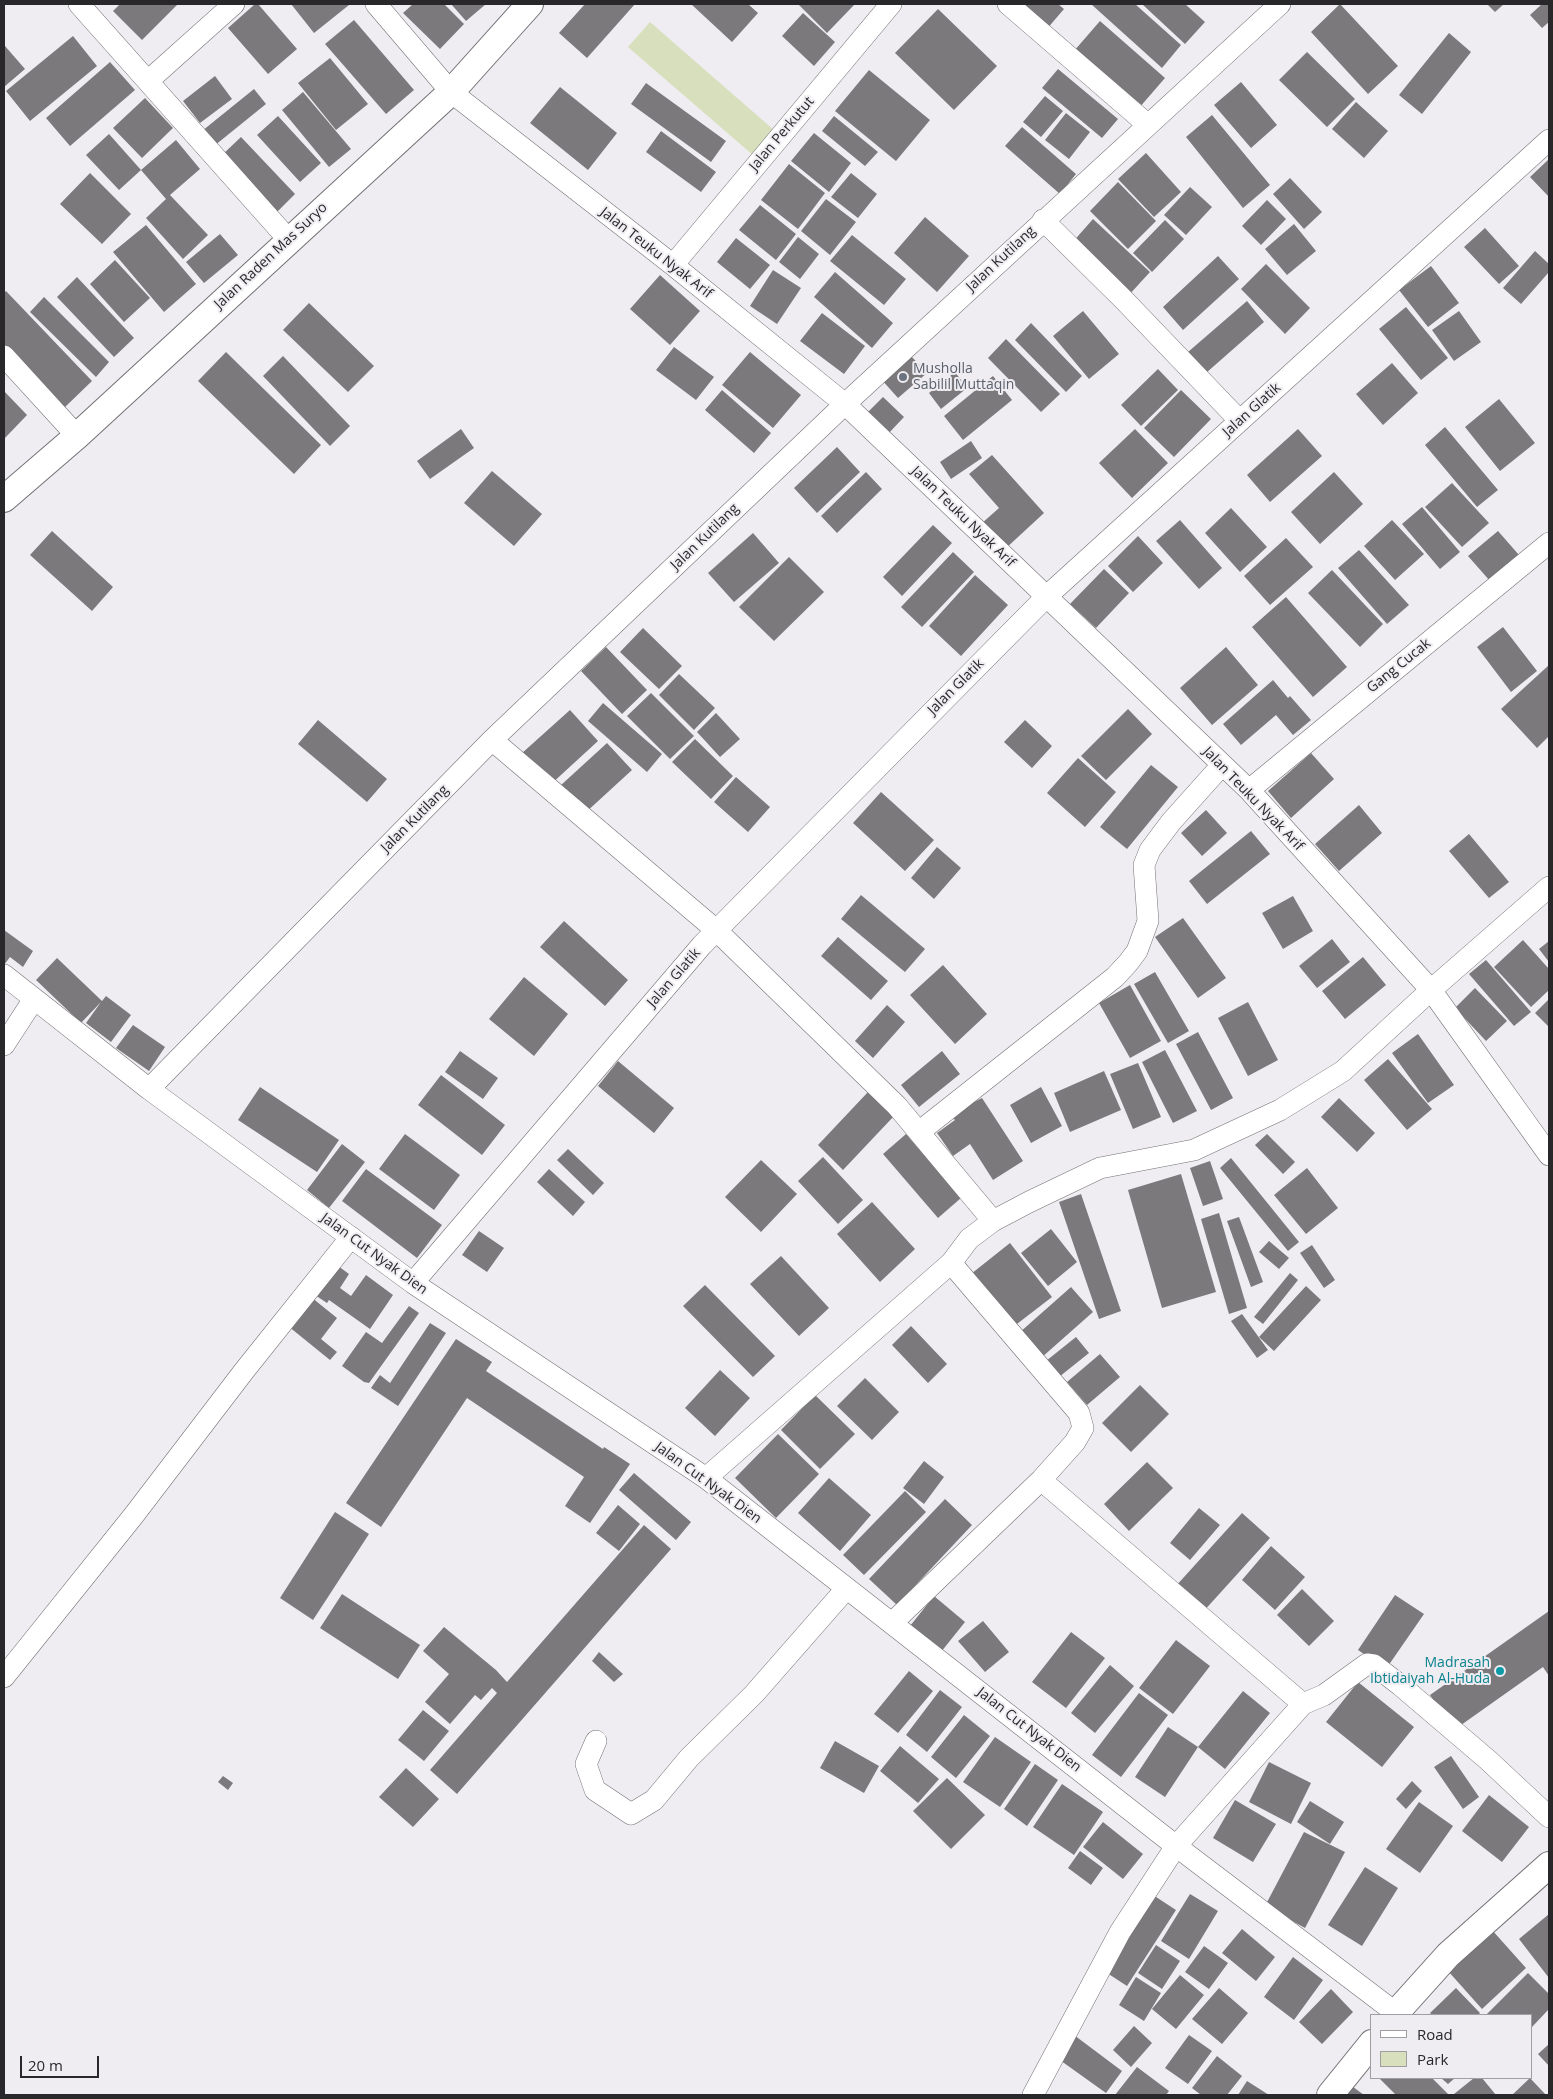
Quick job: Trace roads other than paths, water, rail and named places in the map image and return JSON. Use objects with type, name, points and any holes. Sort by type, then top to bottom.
[{"type":"street","points":[[79,4],[288,239]]},
{"type":"street","points":[[148,81],[234,4]]},
{"type":"street","name":"Jalan Teuku Nyak Arif","points":[[376,4],[451,92],[673,265],[845,404],[1249,790],[1431,990],[1549,1155]]},
{"type":"street","name":"Jalan Raden Mas Suryo","points":[[4,499],[77,436],[288,239],[451,92],[530,4]]},
{"type":"street","name":"Jalan Perkutut","points":[[673,265],[891,4]]},
{"type":"street","points":[[1008,4],[1147,124]]},
{"type":"street","name":"Jalan Kutilang","points":[[149,1089],[492,740],[845,404],[1147,124],[1280,4]]},
{"type":"street","name":"Jalan Glatik","points":[[413,1283],[716,930],[1047,596],[1549,140]]},
{"type":"street","points":[[1043,220],[1124,300],[1240,421]]},
{"type":"street","points":[[4,356],[77,436]]},
{"type":"street","name":"Gang Cucak","points":[[1249,790],[1549,543]]},
{"type":"street","points":[[492,740],[716,930],[897,1106],[993,1221]]},
{"type":"street","points":[[920,1132],[1116,977],[1128,963],[1137,951],[1148,921],[1144,865],[1150,850],[1171,822],[1222,765]]},
{"type":"street","points":[[706,1478],[951,1263],[969,1239],[993,1221],[1100,1168],[1194,1150],[1280,1110],[1343,1071],[1431,990],[1549,887]]},
{"type":"street","name":"Jalan Cut Nyak Dien","points":[[4,975],[149,1089],[413,1283],[706,1478],[1176,1846],[1395,2014]]},
{"type":"street","points":[[4,1046],[34,999]]},
{"type":"street","points":[[4,1677],[134,1515],[244,1371],[351,1237]]},
{"type":"street","points":[[892,1623],[1041,1480],[1075,1442],[1083,1428],[1079,1412],[951,1263]]},
{"type":"street","points":[[1041,1480],[1303,1704]]},
{"type":"street","points":[[596,1741],[586,1764],[595,1790],[630,1814],[654,1800],[689,1758],[754,1694],[846,1589]]},
{"type":"street","points":[[1033,2095],[1120,1932],[1176,1846],[1303,1704],[1324,1695],[1367,1664],[1374,1665],[1480,1754],[1549,1817]]},
{"type":"street","points":[[1395,2014],[1448,1955],[1549,1865]]},
{"type":"street","points":[[1330,2095],[1370,2045]]},
{"type":"place","name":"Musholla Sabilil Muttaqin","points":[[903,377]]},
{"type":"place","name":"Madrasah Ibtidaiyah Al-Huda","points":[[1500,1671]]}]
